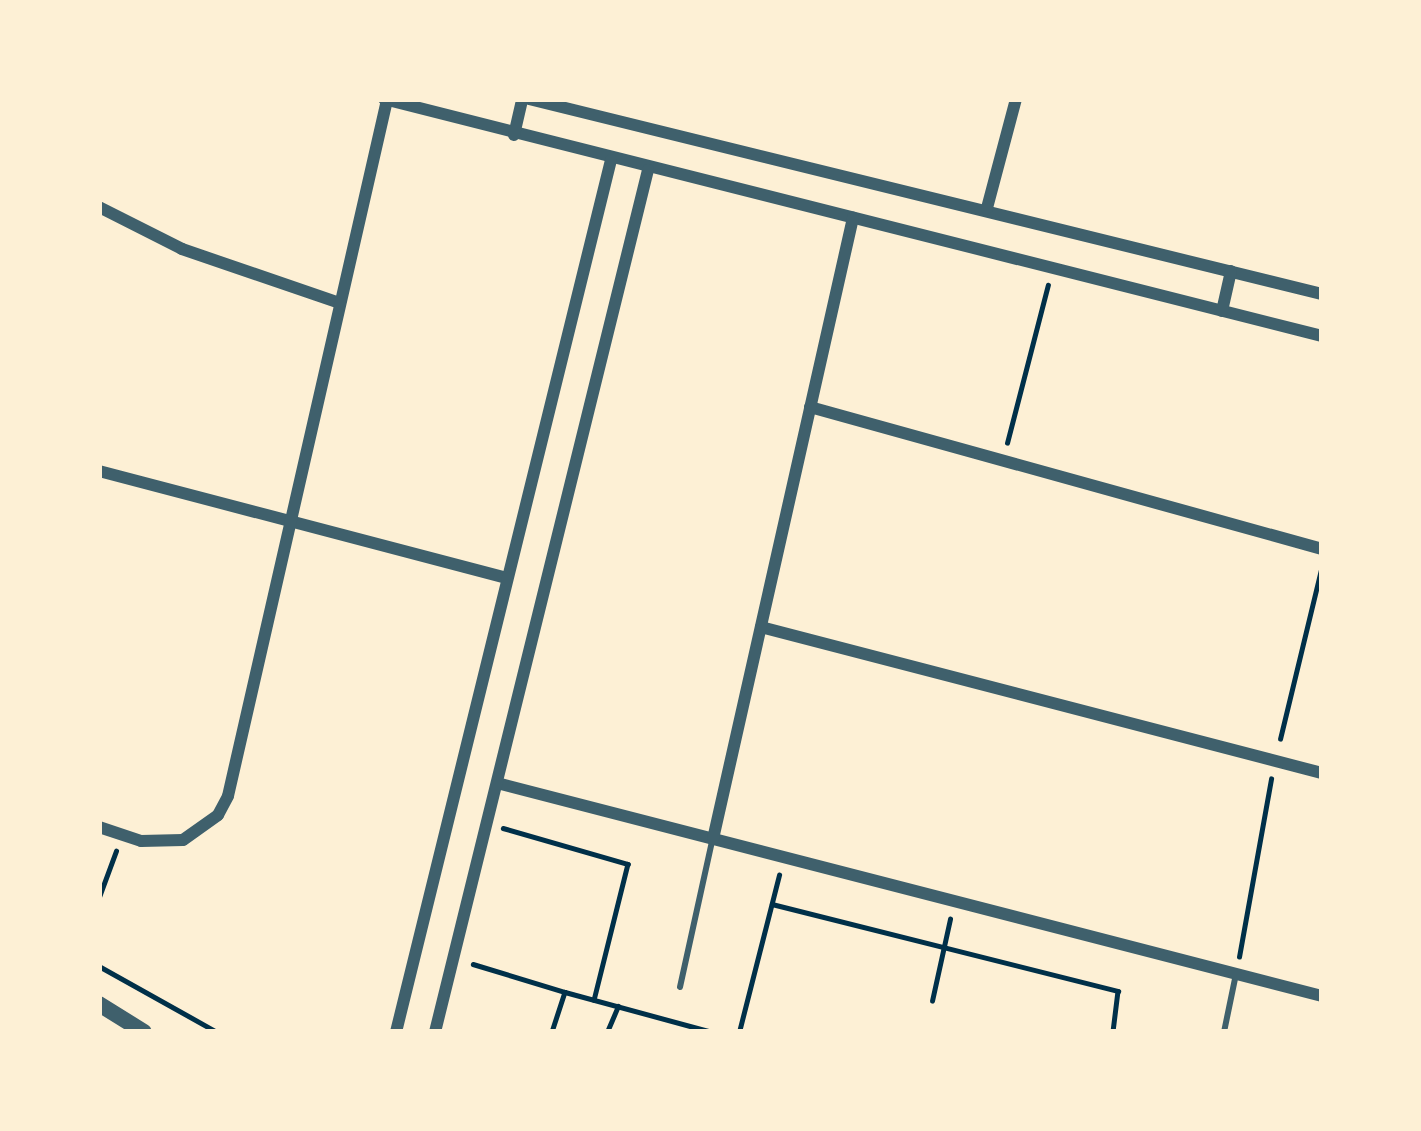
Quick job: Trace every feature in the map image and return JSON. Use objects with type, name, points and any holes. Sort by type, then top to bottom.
[{"type":"street","points":[[514,135],[525,99],[987,208],[1322,295]]},
{"type":"street","points":[[987,208],[1016,99]]},
{"type":"street","points":[[99,827],[122,835],[183,840],[218,815],[228,796],[385,100],[648,170],[1322,336]]},
{"type":"street","points":[[396,1032],[610,160]]},
{"type":"street","points":[[435,1032],[648,170]]},
{"type":"street","points":[[99,207],[202,257],[340,303]]},
{"type":"street","points":[[713,839],[853,218]]},
{"type":"street","points":[[1222,311],[1231,272]]},
{"type":"street","points":[[810,407],[1322,549]]},
{"type":"street","points":[[99,471],[289,525],[508,578]]},
{"type":"street","points":[[761,627],[1322,772]]},
{"type":"street","points":[[497,783],[1322,997]]},
{"type":"street","points":[[99,1004],[144,1032]]},
{"type":"lane","points":[[680,987],[713,839]]},
{"type":"lane","points":[[1224,1032],[1236,974]]},
{"type":"path","points":[[1003,460],[1052,268]]},
{"type":"path","points":[[487,824],[628,864],[594,1000]]},
{"type":"path","points":[[99,897],[122,835]]},
{"type":"path","points":[[739,1032],[784,857]]},
{"type":"path","points":[[932,1000],[953,901]]},
{"type":"path","points":[[772,904],[1118,992],[1113,1032]]},
{"type":"path","points":[[454,958],[712,1032]]},
{"type":"path","points":[[99,966],[217,1032]]},
{"type":"path","points":[[552,1032],[565,992]]},
{"type":"path","points":[[607,1032],[618,1006]]}]
